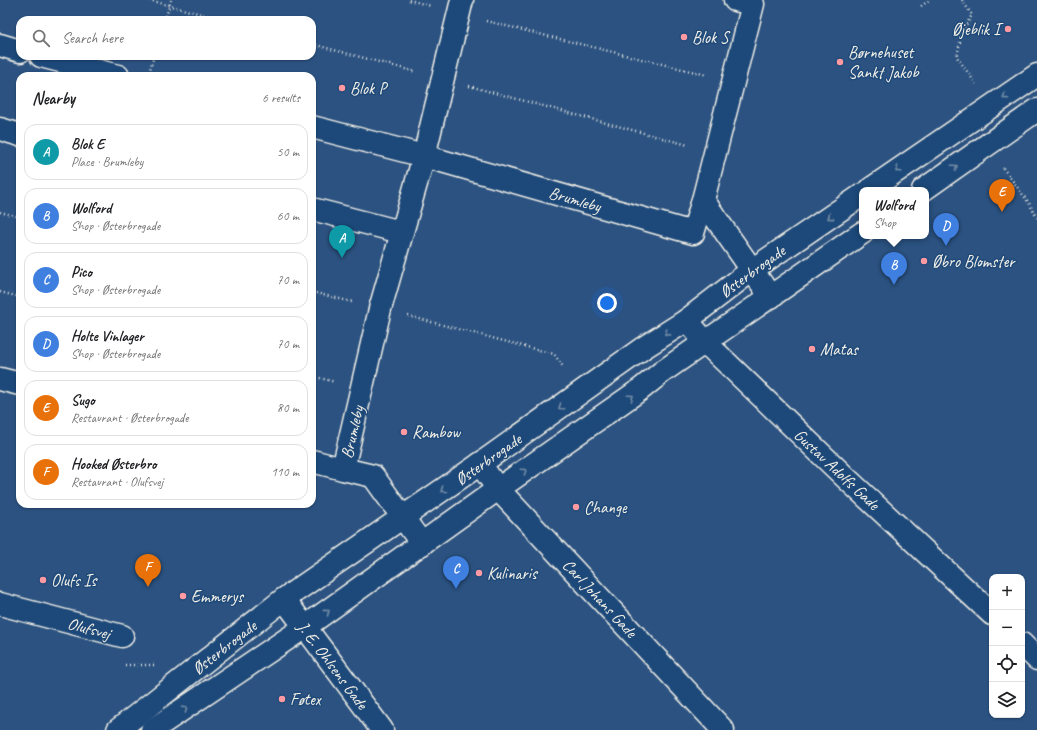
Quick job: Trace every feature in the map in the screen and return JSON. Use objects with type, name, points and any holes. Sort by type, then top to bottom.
[{"type":"street","name":"Brumleby","points":[[316,128],[424,156],[693,233],[703,200],[753,4],[735,0]]},
{"type":"street","name":"Brumleby","points":[[343,469],[380,309],[424,156],[460,7]]},
{"type":"street","points":[[0,46],[16,50]]},
{"type":"street","points":[[56,60],[102,72]]},
{"type":"street","points":[[873,187],[1037,75]]},
{"type":"street","points":[[927,187],[1037,110]]},
{"type":"street","points":[[0,130],[16,134]]},
{"type":"street","name":"Østerbrogade","points":[[118,730],[284,599],[582,393],[643,348],[687,320],[752,270],[859,197]]},
{"type":"street","points":[[703,200],[771,297]]},
{"type":"street","points":[[316,210],[401,232]]},
{"type":"street","name":"Østerbrogade","points":[[152,730],[305,627],[641,389],[662,372],[706,343],[859,235]]},
{"type":"street","name":"Gustav Adolfs Gade","points":[[687,320],[706,343],[989,611]]},
{"type":"street","points":[[0,378],[16,383]]},
{"type":"street","name":"Brumleby","points":[[316,462],[373,476],[422,544]]},
{"type":"street","name":"Carl Johans Gade","points":[[480,464],[498,489],[723,730]]},
{"type":"street","name":"J. E. Ohlsens Gade","points":[[284,599],[382,730]]},
{"type":"street","name":"Olufsvej","points":[[0,604],[122,636]]},
{"type":"street","points":[[1024,646],[1037,659]]},
{"type":"path","points":[[149,0],[208,16]]},
{"type":"path","points":[[166,16],[171,0]]},
{"type":"path","points":[[409,0],[460,7],[733,82]]},
{"type":"path","points":[[921,6],[930,0]]},
{"type":"path","points":[[962,0],[972,15],[962,32],[957,57],[963,65]]},
{"type":"path","points":[[316,45],[715,152]]},
{"type":"path","points":[[149,72],[153,60]]},
{"type":"path","points":[[986,145],[1029,203],[1037,218]]},
{"type":"path","points":[[0,212],[16,217]]},
{"type":"path","points":[[0,292],[16,296]]},
{"type":"path","points":[[316,293],[554,354],[582,393]]},
{"type":"path","name":"Olufsvej","points":[[122,636],[115,666],[166,665],[190,673]]},
{"type":"place","name":"Øjeblik I","points":[[1008,29]]},
{"type":"place","name":"Blok S","points":[[684,37]]},
{"type":"place","name":"Børnehuset Sankt Jakob","points":[[840,62]]},
{"type":"place","name":"Blok P","points":[[342,88]]},
{"type":"place","name":"Sugo","points":[[1002,212]]},
{"type":"place","name":"Holte Vinlager","points":[[946,246]]},
{"type":"place","name":"Blok E","points":[[342,258]]},
{"type":"place","name":"Øbro Blomster","points":[[924,261]]},
{"type":"place","name":"Wolford","points":[[894,285]]},
{"type":"place","name":"Matas","points":[[812,349]]},
{"type":"place","name":"Rambow","points":[[404,432]]},
{"type":"place","name":"Change","points":[[576,507]]},
{"type":"place","name":"Kulinaris","points":[[479,573]]},
{"type":"place","name":"Olufs Is","points":[[43,580]]},
{"type":"place","name":"Hooked Østerbro","points":[[148,587]]},
{"type":"place","name":"Pico","points":[[456,589]]},
{"type":"place","name":"Emmerys","points":[[183,596]]},
{"type":"place","name":"Føtex","points":[[282,699]]}]
